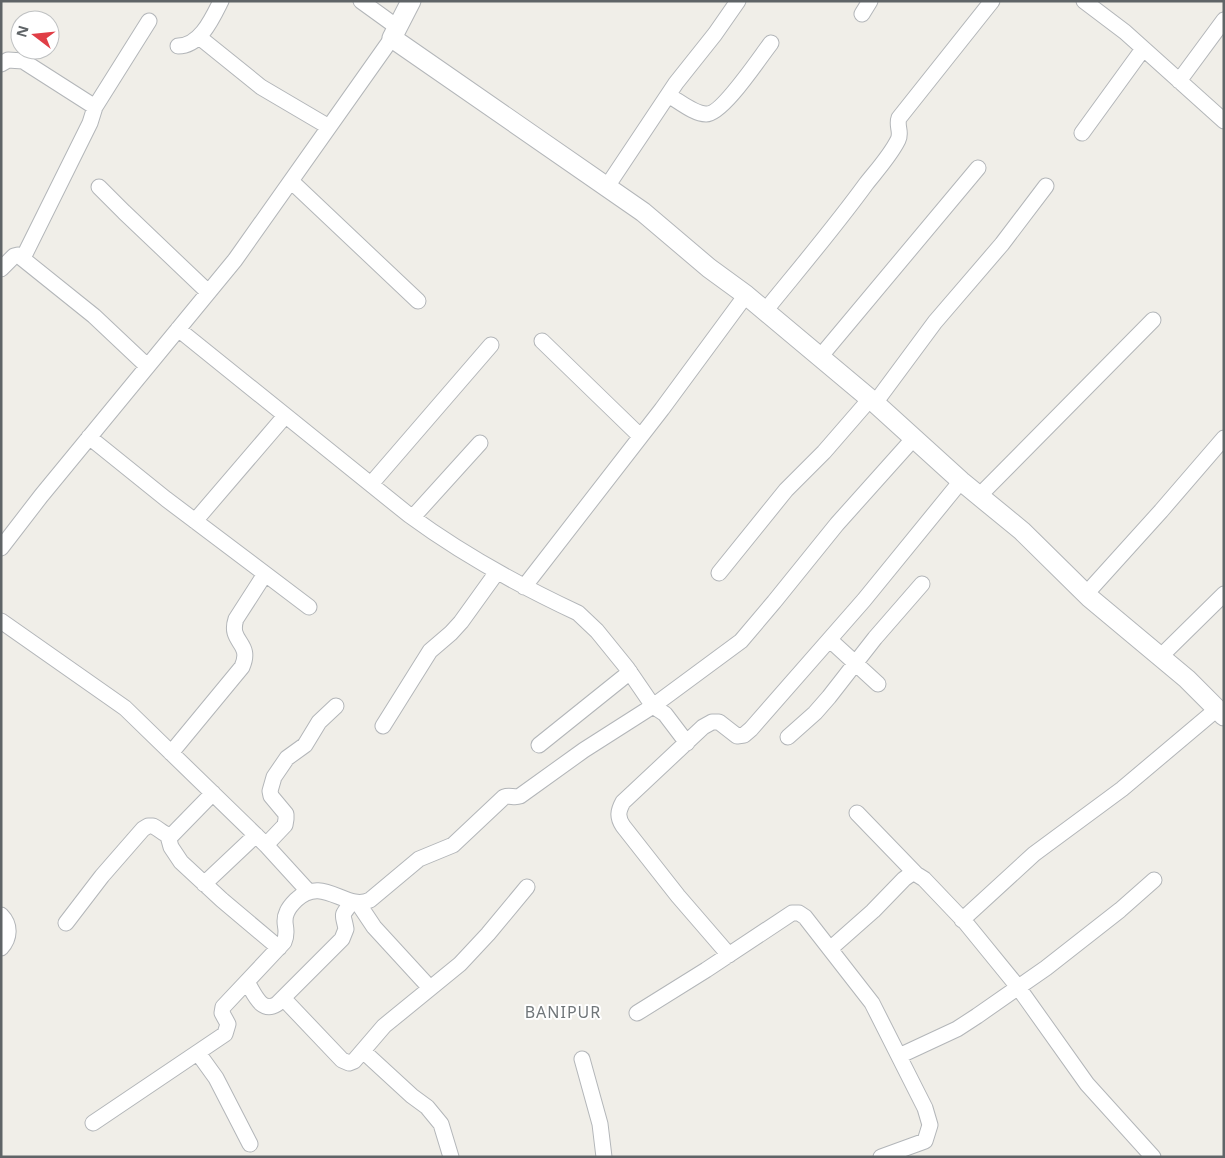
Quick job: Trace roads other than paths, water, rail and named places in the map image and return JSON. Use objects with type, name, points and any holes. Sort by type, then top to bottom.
[{"type":"street","points":[[178,46],[186,46],[199,36],[208,26],[221,1]]},
{"type":"street","points":[[360,1],[394,32],[606,188],[643,212],[710,268],[746,295],[873,401],[961,481],[1022,531],[1086,594],[1187,679],[1220,712],[1122,789],[1034,854],[962,920]]},
{"type":"street","points":[[1,548],[41,496],[235,260],[292,181],[394,32],[411,1]]},
{"type":"street","points":[[606,188],[668,95],[738,1]]},
{"type":"street","points":[[765,311],[858,196],[899,138],[900,132],[897,123],[899,118],[992,1]]},
{"type":"street","points":[[1084,1],[1125,32],[1224,121]]},
{"type":"street","points":[[1179,81],[1224,20]]},
{"type":"street","points":[[23,258],[90,122],[95,107],[149,21]]},
{"type":"street","points":[[199,36],[261,87],[329,127]]},
{"type":"street","points":[[668,95],[698,112],[710,114],[727,100],[771,42]]},
{"type":"street","points":[[1082,133],[1143,49]]},
{"type":"street","points":[[1,64],[15,59],[23,61],[95,107]]},
{"type":"street","points":[[820,357],[978,168]]},
{"type":"street","points":[[292,181],[418,300]]},
{"type":"street","points":[[719,573],[786,490],[873,401],[935,322],[1002,244],[1046,186]]},
{"type":"street","points":[[100,187],[208,292]]},
{"type":"street","points":[[1,269],[14,256],[18,255],[23,258],[94,316],[147,366]]},
{"type":"street","points":[[524,587],[746,295]]},
{"type":"street","points":[[979,496],[1152,320]]},
{"type":"street","points":[[178,329],[413,517],[460,550],[497,572],[578,613],[597,631],[630,672],[653,706],[665,714],[687,743]]},
{"type":"street","points":[[542,341],[640,436]]},
{"type":"street","points":[[371,484],[491,345]]},
{"type":"street","points":[[195,521],[285,416]]},
{"type":"street","points":[[89,437],[195,521],[309,607]]},
{"type":"street","points":[[1,621],[113,699],[261,840],[308,891],[338,895],[355,903],[364,903],[370,900],[418,858],[453,845],[504,797],[508,795],[520,796],[584,750],[653,706],[730,650],[752,630],[837,524],[914,438]]},
{"type":"street","points":[[1086,594],[1224,438]]},
{"type":"street","points":[[413,517],[480,442]]},
{"type":"street","points":[[729,955],[678,896],[619,819],[619,811],[623,802],[703,727],[712,722],[719,722],[737,736],[744,735],[751,730],[830,640],[961,481]]},
{"type":"street","points":[[383,726],[430,651],[461,622],[497,572]]},
{"type":"street","points":[[171,753],[242,667],[245,660],[245,650],[233,632],[234,626],[236,619],[265,574]]},
{"type":"street","points":[[788,737],[815,713],[875,638],[922,584]]},
{"type":"street","points":[[1160,657],[1224,594]]},
{"type":"street","points":[[830,640],[878,684]]},
{"type":"street","points":[[539,746],[630,672]]},
{"type":"street","points":[[204,884],[261,840],[285,825],[286,814],[271,796],[270,791],[274,777],[287,758],[305,745],[319,722],[336,706]]},
{"type":"street","points":[[168,836],[176,832],[213,793]]},
{"type":"street","points":[[858,812],[962,920],[1018,987],[1087,1084],[1153,1157]]},
{"type":"street","points":[[66,923],[107,870],[143,829],[153,826],[168,836],[176,856],[204,884],[279,948]]},
{"type":"street","points":[[830,949],[873,911],[904,879],[911,874],[916,874]]},
{"type":"street","points":[[899,1056],[957,1029],[1018,987],[1120,910],[1154,880]]},
{"type":"street","points":[[283,998],[342,1060],[349,1063],[354,1061],[384,1026],[471,952],[527,888]]},
{"type":"street","points":[[92,1123],[225,1034],[228,1024],[222,1013],[223,1007],[284,942],[287,935],[284,919],[290,905],[308,891]]},
{"type":"street","points":[[355,903],[374,927],[430,988]]},
{"type":"street","points":[[246,982],[260,1004],[266,1008],[271,1008],[342,939],[346,928],[342,919],[343,915],[355,903]]},
{"type":"street","points":[[637,1012],[792,913],[799,913],[805,917],[872,1003],[925,1108],[930,1125],[925,1141],[881,1157]]},
{"type":"street","points":[[1,915],[8,921],[9,926],[8,937],[1,948]]},
{"type":"street","points":[[363,1051],[412,1096],[427,1107],[441,1124],[451,1157]]},
{"type":"street","points":[[198,1053],[216,1078],[250,1144]]},
{"type":"street","points":[[582,1059],[600,1124],[604,1157]]},
{"type":"district","name":"BANIPUR","points":[[563,1012]]}]
